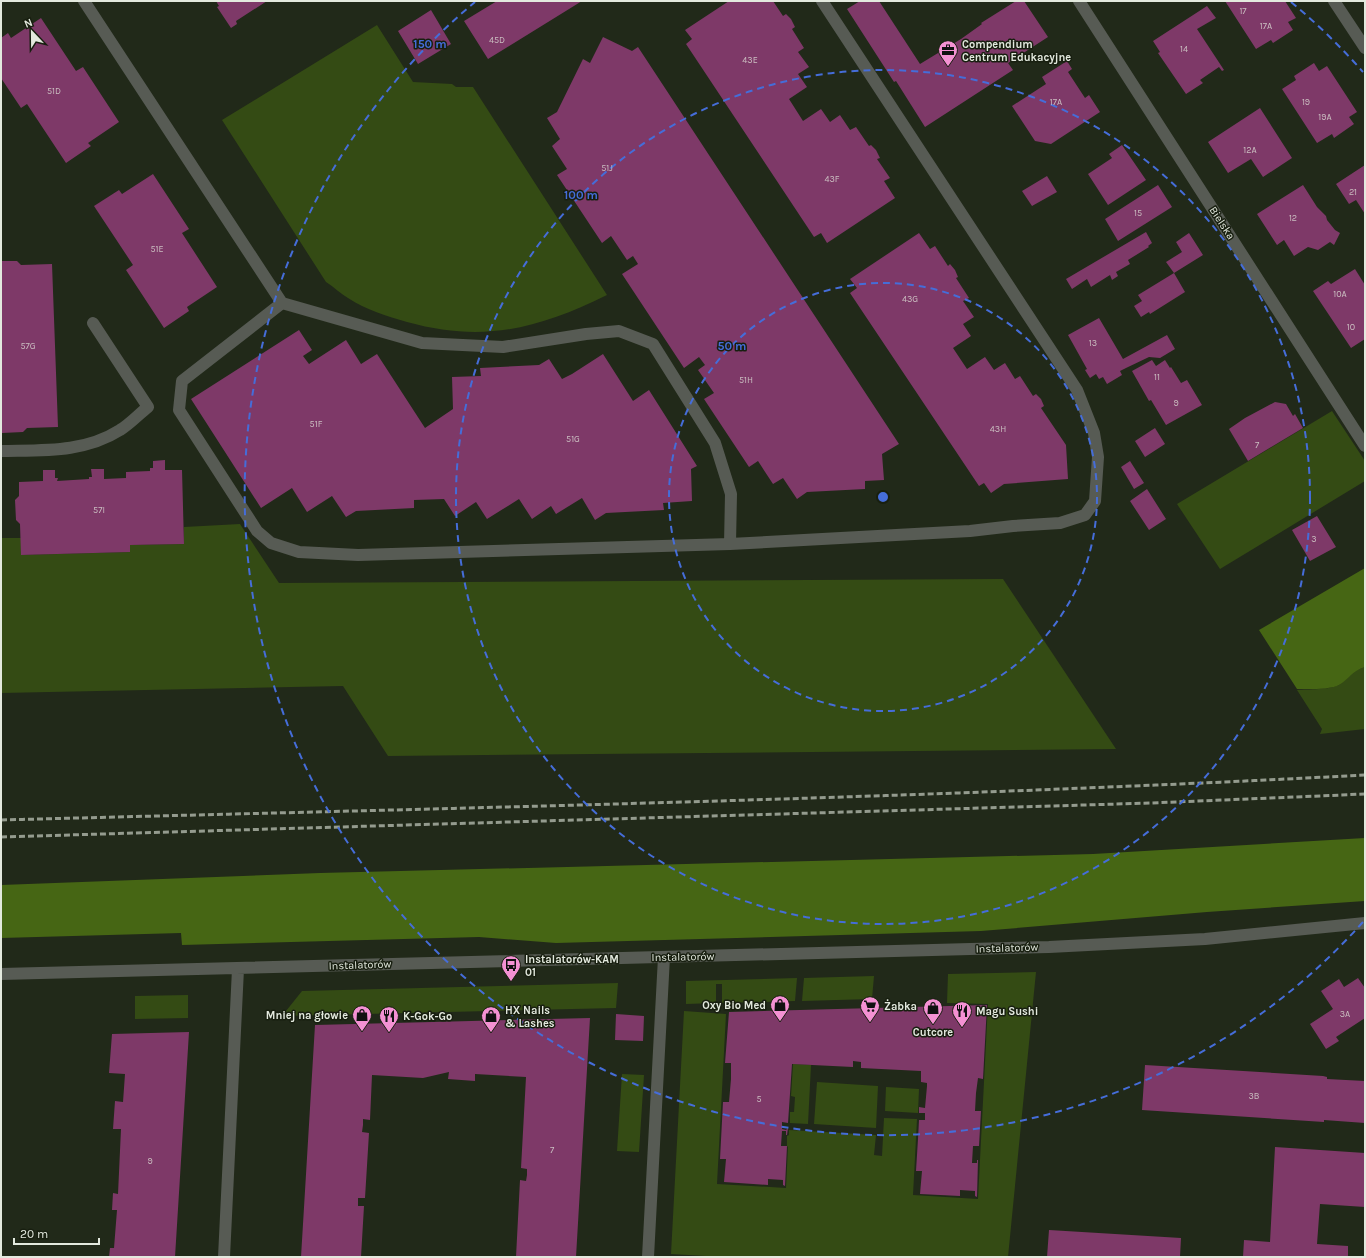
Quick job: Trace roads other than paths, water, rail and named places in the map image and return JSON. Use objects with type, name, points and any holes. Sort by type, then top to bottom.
[{"type":"street","points":[[84,1],[282,303],[422,343],[503,347],[586,334],[620,331],[653,344],[715,443],[731,494],[730,544]]},
{"type":"street","points":[[282,303],[182,381],[179,410],[257,531],[271,543],[299,552],[358,555],[730,544],[970,531],[1060,523],[1085,516],[1095,501],[1098,457],[1094,433],[1077,390],[822,1]]},
{"type":"street","name":"Bielska","points":[[1079,1],[1365,446]]},
{"type":"street","points":[[1334,1],[1365,48]]},
{"type":"street","points":[[1,451],[68,449],[90,444],[120,430],[148,406],[93,322]]},
{"type":"street","name":"Instalatorów","points":[[1,974],[921,951],[1185,941],[1365,923]]},
{"type":"street","points":[[648,1257],[664,958]]},
{"type":"street","points":[[224,1257],[238,968]]},
{"type":"railway","points":[[1,820],[854,797],[1365,775]]},
{"type":"railway","points":[[1,837],[1152,803],[1365,794]]},
{"type":"place","name":"Compendium Centrum Edukacyjne","points":[[948,67]]},
{"type":"place","name":"Instalatorów-KAM 01","points":[[511,982]]},
{"type":"place","name":"Oxy Bio Med","points":[[780,1022]]},
{"type":"place","name":"Żabka","points":[[870,1023]]},
{"type":"place","name":"Cutcore","points":[[933,1025]]},
{"type":"place","name":"Magu Sushi","points":[[962,1028]]},
{"type":"place","name":"Mniej na głowie","points":[[362,1032]]},
{"type":"place","name":"K-Gok-Go","points":[[389,1033]]},
{"type":"place","name":"HX Nails & Lashes","points":[[491,1033]]}]
